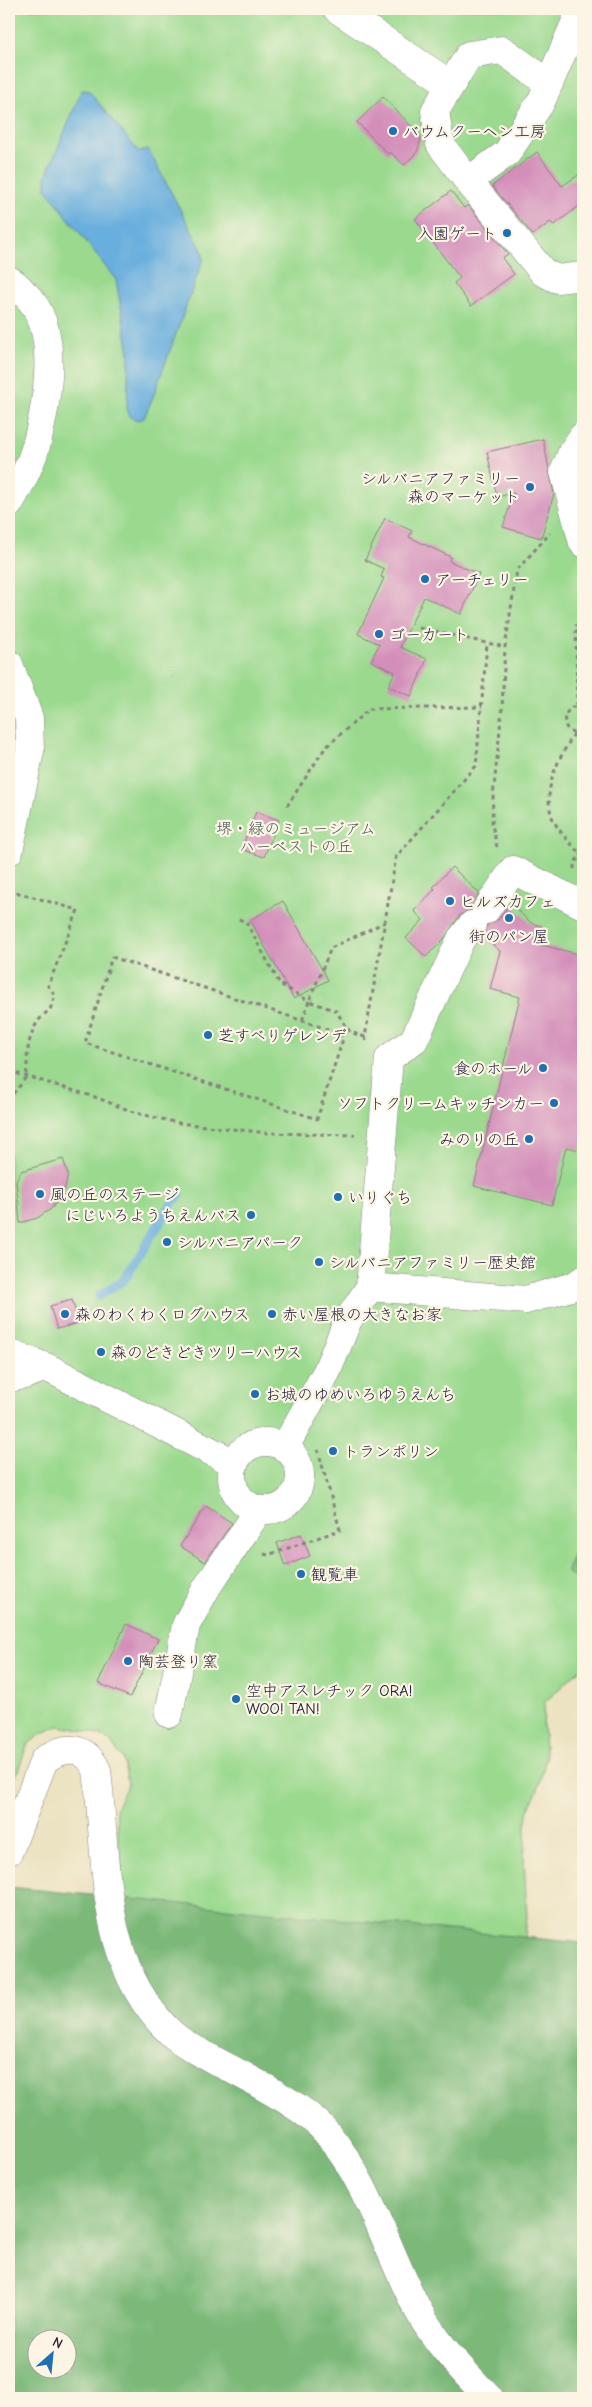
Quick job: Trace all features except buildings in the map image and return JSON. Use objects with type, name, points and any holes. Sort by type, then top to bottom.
[{"type":"street","points":[[337,9],[450,84]]},
{"type":"street","points":[[468,181],[507,153],[541,102],[548,82],[579,17]]},
{"type":"street","points":[[548,82],[502,50],[470,55],[450,84],[435,111],[440,144],[542,272],[557,279],[583,276]]},
{"type":"street","points":[[9,280],[33,302],[45,331],[49,364],[38,438],[22,481],[9,504]]},
{"type":"street","points":[[583,436],[572,452],[564,472],[583,543]]},
{"type":"street","points":[[9,664],[29,718],[30,751],[9,851]]},
{"type":"street","points":[[285,1447],[327,1371],[348,1320],[370,1287],[389,1058],[414,1040],[461,939],[479,918],[513,870],[583,906]]},
{"type":"street","points":[[370,1287],[526,1300],[574,1286],[583,1280]]},
{"type":"street","points":[[9,1352],[46,1367],[234,1463]]},
{"type":"street","points":[[9,1378],[24,1376],[46,1367]]},
{"type":"street","points":[[276,1442],[294,1455],[299,1466],[300,1478],[298,1489],[291,1499],[282,1506],[271,1510],[259,1510],[248,1505],[239,1497],[233,1487],[231,1475],[234,1463],[246,1447],[255,1443],[276,1442]]},
{"type":"street","points":[[169,1714],[186,1626],[207,1587],[259,1510]]},
{"type":"street","points":[[9,1850],[44,1760],[55,1752],[66,1748],[86,1755],[93,1762],[97,1770],[114,1932],[130,1978],[140,1996],[173,2035],[278,2097],[326,2132],[359,2181],[419,2312],[470,2379],[489,2398]]},
{"type":"path","points":[[513,870],[508,866],[497,849],[492,824],[505,647],[517,570],[573,505]]},
{"type":"path","points":[[576,706],[576,626],[583,618]]},
{"type":"path","points":[[419,628],[505,647]]},
{"type":"path","points":[[389,1058],[370,1050],[365,1037],[396,857],[476,766],[487,644]]},
{"type":"path","points":[[583,707],[576,706],[568,710],[564,719],[567,728],[574,734],[583,734]]},
{"type":"path","points":[[287,806],[325,748],[369,709],[482,707]]},
{"type":"path","points":[[574,734],[553,773],[549,802],[553,818],[582,855],[574,864],[577,874]]},
{"type":"path","points":[[9,890],[78,910],[48,986],[55,996],[50,1010],[40,1016],[28,1043],[26,1076],[11,1094],[9,1101]]},
{"type":"path","points":[[239,919],[246,922],[280,984],[309,1001],[336,1011],[350,1032],[365,1037]]},
{"type":"path","points":[[302,1021],[331,948],[385,921]]},
{"type":"path","points":[[112,957],[302,1021],[339,1034],[343,1039],[317,1119],[85,1043],[112,957]]},
{"type":"path","points":[[9,1071],[95,1097],[136,1113],[179,1123],[268,1133],[382,1135]]},
{"type":"path","points":[[236,1544],[251,1552],[268,1555],[340,1530],[306,1408]]},
{"type":"green space","name":"堺・緑のミュージアム ハーベストの丘","points":[[9,9],[583,9],[583,1666],[545,1702],[543,1726],[546,1758],[538,1789],[527,1813],[524,1858],[527,1918],[524,1942],[124,1916],[116,1808],[128,1784],[123,1759],[109,1740],[92,1732],[58,1726],[41,1734],[27,1745],[9,1796]]},
{"type":"green space","points":[[583,1533],[583,1583],[566,1572]]},
{"type":"green space","points":[[9,1887],[583,1943],[583,2398],[9,2398]]},
{"type":"water","points":[[82,90],[89,91],[139,152],[148,149],[203,252],[203,260],[153,397],[144,418],[139,420],[131,418],[127,409],[129,352],[116,280],[46,189],[46,176]]},
{"type":"waterway","points":[[99,1296],[124,1280],[173,1202],[180,1195]]},
{"type":"place","name":"バウムクーヘン工房","points":[[393,131]]},
{"type":"place","name":"入園ゲート","points":[[507,233]]},
{"type":"place","name":"シルバニアファミリー 森のマーケット","points":[[530,487]]},
{"type":"place","name":"アーチェリー","points":[[425,579]]},
{"type":"place","name":"ゴーカート","points":[[379,634]]},
{"type":"place","name":"ヒルズカフェ","points":[[450,901]]},
{"type":"place","name":"街のパン屋","points":[[509,918]]},
{"type":"place","name":"芝すべりゲレンデ","points":[[208,1035]]},
{"type":"place","name":"食のホール","points":[[543,1068]]},
{"type":"place","name":"ソフトクリームキッチンカー","points":[[554,1103]]},
{"type":"place","name":"みのりの丘","points":[[529,1139]]},
{"type":"place","name":"風の丘のステージ","points":[[40,1194]]},
{"type":"place","name":"いりぐち","points":[[338,1197]]},
{"type":"place","name":"にじいろようちえんバス","points":[[251,1215]]},
{"type":"place","name":"シルバニアパーク","points":[[167,1242]]},
{"type":"place","name":"シルバニアファミリー歴史館","points":[[319,1262]]},
{"type":"place","name":"森のわくわくログハウス","points":[[65,1314]]},
{"type":"place","name":"赤い屋根の大きなお家","points":[[272,1314]]},
{"type":"place","name":"森のどきどきツリーハウス","points":[[101,1352]]},
{"type":"place","name":"お城のゆめいろゆうえんち","points":[[255,1394]]},
{"type":"place","name":"トランポリン","points":[[333,1451]]},
{"type":"place","name":"観覧車","points":[[301,1574]]},
{"type":"place","name":"陶芸登り窯","points":[[128,1661]]},
{"type":"place","name":"空中アスレチック ORA! WOO! TAN!","points":[[236,1699]]}]
